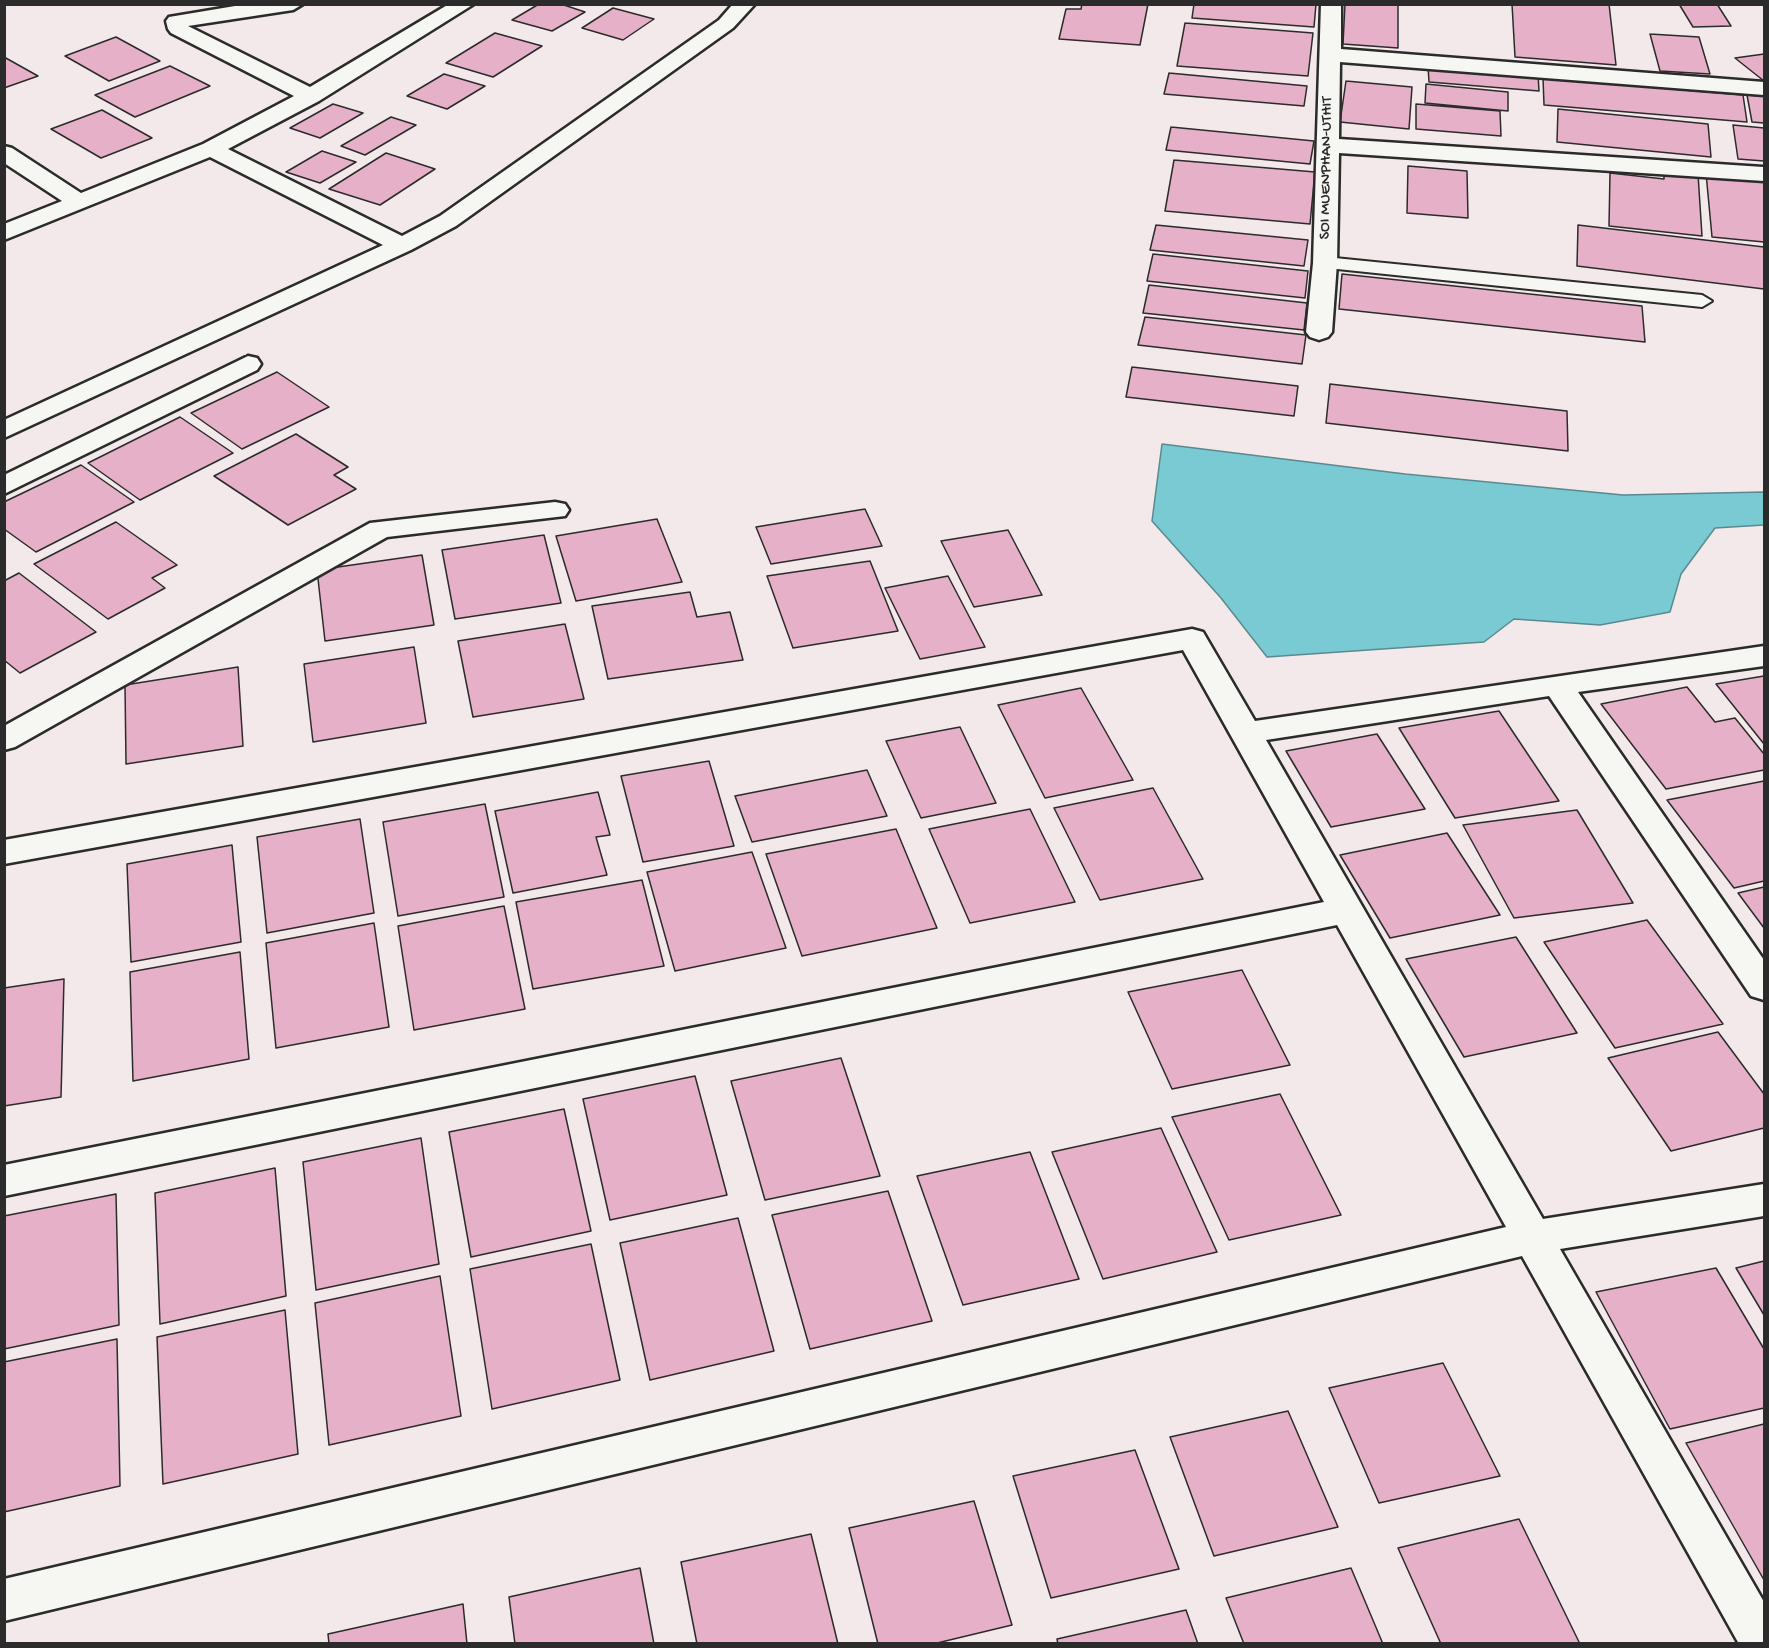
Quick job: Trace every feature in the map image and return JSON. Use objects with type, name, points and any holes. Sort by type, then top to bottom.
[{"type":"street","points":[[292,4],[176,21],[178,29],[311,96]]},
{"type":"street","points":[[4,233],[211,149],[311,96],[464,4]]},
{"type":"street","points":[[4,430],[402,245],[448,221],[726,24],[746,4]]},
{"type":"street","name":"SOI MUENPHAN-UTHIT","points":[[1319,332],[1324,264],[1331,4]]},
{"type":"street","points":[[1329,54],[1764,88]]},
{"type":"street","points":[[1327,145],[1763,174]]},
{"type":"street","points":[[211,149],[402,245]]},
{"type":"street","points":[[4,153],[80,203]]},
{"type":"street","points":[[4,486],[248,364]]},
{"type":"street","points":[[4,740],[380,529],[555,510]]},
{"type":"street","points":[[4,852],[1192,639],[1764,1644]]},
{"type":"street","points":[[1246,733],[1764,656]]},
{"type":"street","points":[[1557,685],[1764,987]]},
{"type":"street","points":[[4,1181],[1347,910]]},
{"type":"street","points":[[4,1600],[1532,1237],[1764,1200]]},
{"type":"lane","points":[[1324,264],[1702,301]]},
{"type":"water","points":[[1162,444],[1405,474],[1623,495],[1764,492],[1764,525],[1715,528],[1681,574],[1670,612],[1600,625],[1514,619],[1484,642],[1267,657],[1221,598],[1152,521]]},
{"type":"building","points":[[539,4],[561,4],[585,12],[552,31],[512,20]]},
{"type":"building","points":[[1082,4],[1148,4],[1140,45],[1059,39],[1066,9],[1081,9]]},
{"type":"building","points":[[1194,4],[1316,4],[1314,27],[1192,18]]},
{"type":"building","points":[[1345,4],[1398,4],[1398,48],[1343,44]]},
{"type":"building","points":[[1512,4],[1609,4],[1616,65],[1515,57]]},
{"type":"building","points":[[1679,4],[1717,4],[1731,26],[1693,27]]},
{"type":"building","points":[[613,8],[654,19],[623,40],[582,28]]},
{"type":"building","points":[[1185,23],[1313,33],[1308,76],[1177,66]]},
{"type":"building","points":[[495,33],[542,46],[493,77],[446,63]]},
{"type":"building","points":[[1650,34],[1699,37],[1710,74],[1660,71]]},
{"type":"building","points":[[116,37],[160,61],[109,81],[65,56]]},
{"type":"building","points":[[1764,54],[1764,81],[1735,58]]},
{"type":"building","points":[[4,57],[38,76],[4,88]]},
{"type":"building","points":[[170,66],[210,86],[135,117],[95,95]]},
{"type":"building","points":[[1428,66],[1538,74],[1539,91],[1429,82]]},
{"type":"building","points":[[1169,73],[1307,86],[1304,106],[1164,94]]},
{"type":"building","points":[[444,74],[485,86],[447,109],[407,96]]},
{"type":"building","points":[[1543,78],[1743,95],[1747,122],[1544,105]]},
{"type":"building","points":[[1346,81],[1412,87],[1409,129],[1340,122]]},
{"type":"building","points":[[1426,84],[1508,92],[1508,111],[1425,103]]},
{"type":"building","points":[[1747,95],[1764,96],[1764,123],[1752,122]]},
{"type":"building","points":[[333,104],[363,113],[320,138],[290,128]]},
{"type":"building","points":[[1416,104],[1500,111],[1501,136],[1416,129]]},
{"type":"building","points":[[1558,109],[1708,124],[1711,157],[1557,142]]},
{"type":"building","points":[[102,110],[152,138],[101,158],[51,129]]},
{"type":"building","points":[[391,117],[416,125],[365,155],[341,146]]},
{"type":"building","points":[[1733,125],[1764,128],[1764,161],[1738,159]]},
{"type":"building","points":[[1171,127],[1314,141],[1310,164],[1166,150]]},
{"type":"building","points":[[322,151],[356,162],[320,183],[286,172]]},
{"type":"building","points":[[386,153],[435,169],[380,205],[329,189]]},
{"type":"building","points":[[1174,160],[1315,172],[1310,224],[1165,211]]},
{"type":"building","points":[[1408,166],[1467,171],[1468,218],[1407,213]]},
{"type":"building","points":[[1664,171],[1698,174],[1702,236],[1609,226],[1610,173],[1664,179]]},
{"type":"building","points":[[1706,173],[1764,178],[1764,242],[1712,237]]},
{"type":"building","points":[[1156,225],[1308,240],[1304,266],[1150,250]]},
{"type":"building","points":[[1578,225],[1764,247],[1764,289],[1577,266]]},
{"type":"building","points":[[1153,254],[1308,271],[1305,298],[1147,281]]},
{"type":"building","points":[[1342,274],[1642,306],[1645,342],[1339,309]]},
{"type":"building","points":[[1149,285],[1307,303],[1304,330],[1143,313]]},
{"type":"building","points":[[1145,317],[1306,335],[1302,364],[1138,345]]},
{"type":"building","points":[[1132,367],[1298,386],[1294,416],[1126,397]]},
{"type":"building","points":[[277,372],[329,407],[242,449],[191,413]]},
{"type":"building","points":[[1330,384],[1567,411],[1568,451],[1326,423]]},
{"type":"building","points":[[180,417],[233,453],[140,500],[88,463]]},
{"type":"building","points":[[296,434],[348,467],[334,475],[356,489],[288,525],[214,476]]},
{"type":"building","points":[[81,465],[134,502],[36,552],[4,529],[4,502]]},
{"type":"building","points":[[865,509],[882,546],[771,564],[756,527]]},
{"type":"building","points":[[657,519],[682,582],[576,601],[556,536]]},
{"type":"building","points":[[116,522],[177,565],[152,578],[165,588],[108,619],[34,564]]},
{"type":"building","points":[[1008,530],[1042,595],[974,607],[941,541]]},
{"type":"building","points":[[544,535],[561,603],[455,619],[442,550]]},
{"type":"building","points":[[422,555],[434,625],[325,641],[317,570]]},
{"type":"building","points":[[870,561],[898,631],[793,648],[767,576]]},
{"type":"building","points":[[19,573],[96,632],[20,673],[4,660],[4,581]]},
{"type":"building","points":[[948,576],[985,647],[920,659],[885,588]]},
{"type":"building","points":[[690,592],[697,617],[730,612],[743,660],[608,679],[592,606]]},
{"type":"building","points":[[565,624],[584,699],[473,717],[458,641]]},
{"type":"building","points":[[414,647],[426,723],[313,742],[304,664]]},
{"type":"building","points":[[238,667],[243,746],[126,764],[125,685]]},
{"type":"building","points":[[1764,676],[1764,744],[1716,684]]},
{"type":"building","points":[[1687,687],[1715,722],[1735,718],[1764,754],[1764,770],[1666,789],[1601,704]]},
{"type":"building","points":[[1081,688],[1133,780],[1045,798],[998,705]]},
{"type":"building","points":[[1499,711],[1559,801],[1455,818],[1399,728]]},
{"type":"building","points":[[960,727],[996,803],[921,818],[886,741]]},
{"type":"building","points":[[1377,734],[1425,809],[1331,827],[1286,751]]},
{"type":"building","points":[[709,761],[734,846],[643,862],[621,776]]},
{"type":"building","points":[[867,770],[887,816],[752,842],[735,796]]},
{"type":"building","points":[[1764,781],[1764,881],[1734,888],[1667,800]]},
{"type":"building","points":[[1153,788],[1203,879],[1100,900],[1054,808]]},
{"type":"building","points":[[598,792],[610,835],[596,837],[607,875],[513,893],[495,811]]},
{"type":"building","points":[[485,804],[504,897],[398,916],[383,822]]},
{"type":"building","points":[[1030,809],[1075,902],[970,923],[929,829]]},
{"type":"building","points":[[1577,810],[1633,903],[1514,918],[1463,825]]},
{"type":"building","points":[[360,819],[374,913],[267,933],[257,837]]},
{"type":"building","points":[[896,829],[937,928],[802,956],[766,854]]},
{"type":"building","points":[[1447,833],[1500,915],[1390,938],[1340,855]]},
{"type":"building","points":[[232,845],[241,942],[131,962],[127,864]]},
{"type":"building","points":[[752,852],[786,948],[675,971],[647,872]]},
{"type":"building","points":[[642,880],[664,966],[533,989],[516,902]]},
{"type":"building","points":[[1764,887],[1764,928],[1738,893]]},
{"type":"building","points":[[504,906],[525,1009],[414,1030],[398,926]]},
{"type":"building","points":[[1647,920],[1723,1024],[1615,1048],[1544,942]]},
{"type":"building","points":[[374,923],[389,1027],[276,1048],[266,943]]},
{"type":"building","points":[[1516,937],[1577,1033],[1464,1057],[1406,959]]},
{"type":"building","points":[[240,952],[249,1059],[133,1081],[130,972]]},
{"type":"building","points":[[1242,970],[1290,1065],[1172,1089],[1128,992]]},
{"type":"building","points":[[64,979],[61,1097],[4,1106],[4,988]]},
{"type":"building","points":[[1718,1032],[1764,1094],[1764,1128],[1671,1151],[1608,1058]]},
{"type":"building","points":[[841,1058],[880,1176],[765,1200],[731,1081]]},
{"type":"building","points":[[695,1076],[727,1195],[610,1220],[583,1099]]},
{"type":"building","points":[[1280,1094],[1341,1215],[1229,1240],[1172,1117]]},
{"type":"building","points":[[564,1109],[591,1231],[471,1257],[449,1132]]},
{"type":"building","points":[[1161,1128],[1217,1252],[1103,1279],[1052,1152]]},
{"type":"building","points":[[421,1138],[439,1264],[316,1290],[303,1162]]},
{"type":"building","points":[[1030,1152],[1079,1279],[963,1305],[917,1176]]},
{"type":"building","points":[[275,1168],[286,1296],[160,1324],[155,1193]]},
{"type":"building","points":[[888,1191],[932,1321],[810,1349],[772,1215]]},
{"type":"building","points":[[116,1194],[119,1325],[4,1349],[4,1216]]},
{"type":"building","points":[[738,1218],[774,1351],[650,1380],[620,1243]]},
{"type":"building","points":[[591,1244],[620,1380],[492,1409],[470,1269]]},
{"type":"building","points":[[1764,1261],[1764,1315],[1736,1268]]},
{"type":"building","points":[[1716,1268],[1764,1349],[1764,1408],[1670,1429],[1596,1292]]},
{"type":"building","points":[[440,1276],[461,1416],[329,1445],[315,1303]]},
{"type":"building","points":[[285,1310],[298,1454],[163,1484],[157,1337]]},
{"type":"building","points":[[117,1339],[120,1486],[4,1512],[4,1362]]},
{"type":"building","points":[[1443,1363],[1500,1476],[1379,1503],[1329,1388]]},
{"type":"building","points":[[1288,1411],[1338,1527],[1214,1556],[1170,1437]]},
{"type":"building","points":[[1764,1424],[1764,1580],[1686,1443]]},
{"type":"building","points":[[1135,1450],[1179,1569],[1051,1598],[1013,1476]]},
{"type":"building","points":[[974,1501],[1012,1625],[933,1644],[878,1644],[849,1528]]},
{"type":"building","points":[[1519,1519],[1580,1644],[1441,1644],[1398,1548]]},
{"type":"building","points":[[811,1534],[838,1644],[697,1644],[681,1562]]},
{"type":"building","points":[[640,1568],[654,1644],[515,1644],[509,1597]]},
{"type":"building","points":[[1351,1568],[1383,1644],[1244,1644],[1226,1598]]},
{"type":"building","points":[[463,1604],[467,1644],[329,1644],[328,1634]]},
{"type":"building","points":[[1186,1610],[1198,1644],[1058,1644],[1057,1639]]}]
